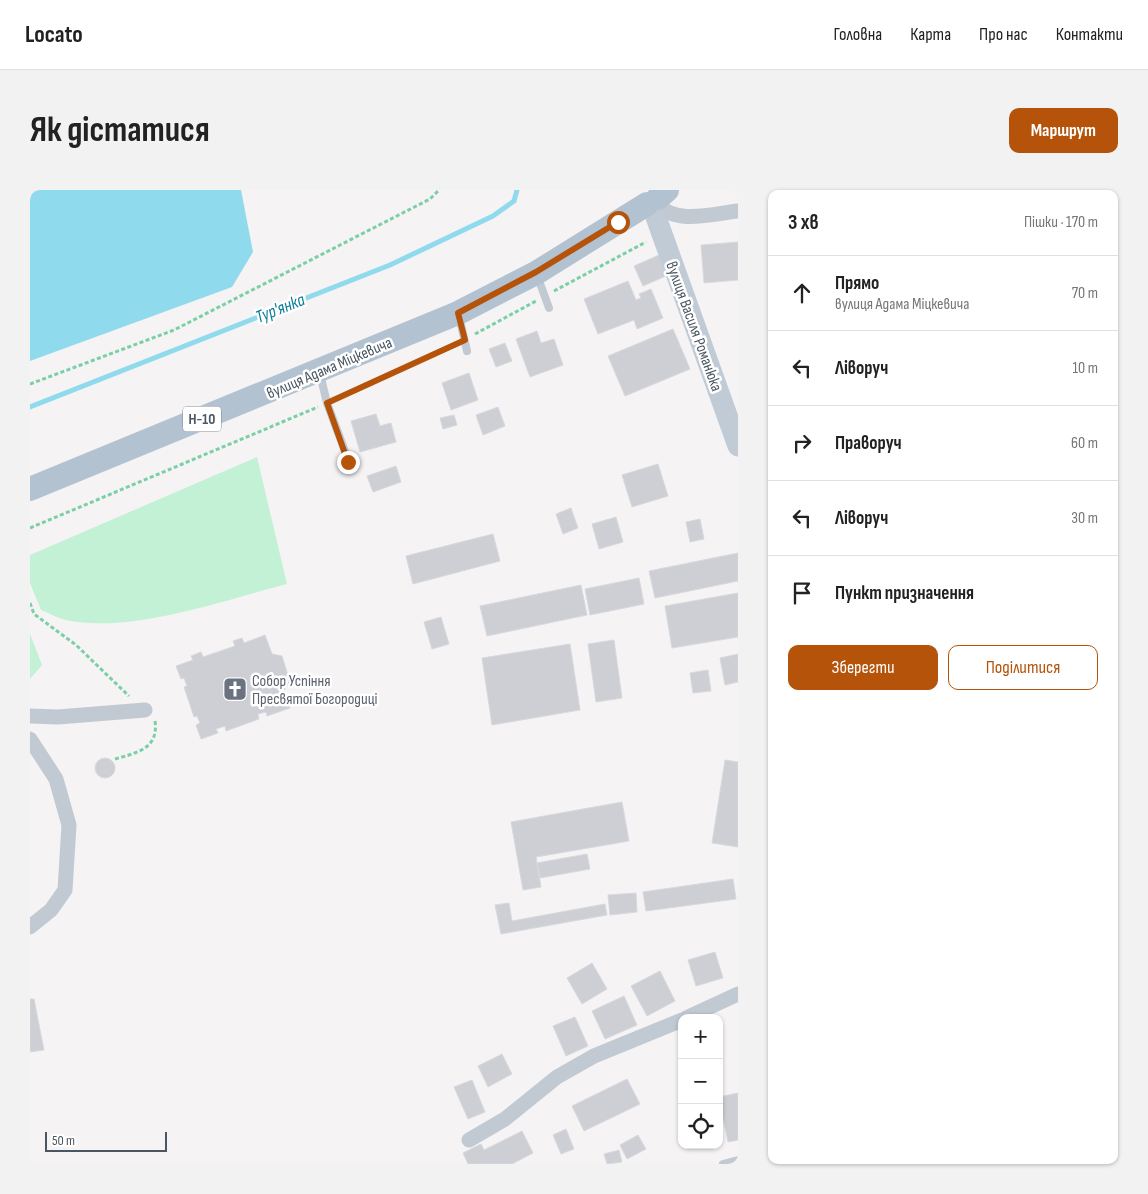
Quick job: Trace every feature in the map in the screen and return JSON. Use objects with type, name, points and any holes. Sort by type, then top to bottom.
[{"type":"main road","name":"вулиця Адама Міцкевича","points":[[30,489],[319,372],[458,313],[536,272],[655,198]]},
{"type":"street","points":[[655,198],[664,212],[675,216],[738,211]]},
{"type":"street","name":"вулиця Василя Романюка","points":[[655,198],[662,233],[738,446]]},
{"type":"street","points":[[30,716],[58,717],[145,710]]},
{"type":"street","points":[[30,739],[56,779],[69,826],[66,890],[51,910],[30,927]]},
{"type":"street","points":[[695,1014],[738,994]]},
{"type":"street","points":[[469,1140],[505,1119],[557,1077],[579,1064],[678,1022]]},
{"type":"lane","points":[[536,272],[549,308]]},
{"type":"lane","points":[[458,313],[467,351]]},
{"type":"lane","points":[[319,372],[327,403],[348,462]]},
{"type":"lane","points":[[723,1164],[738,1160]]},
{"type":"path","points":[[30,384],[174,330],[430,199],[438,190]]},
{"type":"path","points":[[30,528],[327,403],[465,340],[662,233]]},
{"type":"path","points":[[30,604],[34,614],[76,645],[145,710],[152,708],[156,723],[156,734],[150,746],[143,751],[115,759]]},
{"type":"green space","points":[[257,457],[287,584],[177,613],[119,623],[91,623],[66,620],[41,610],[30,583],[30,555]]},
{"type":"green space","points":[[30,634],[42,665],[30,679]]},
{"type":"water","points":[[30,190],[241,190],[253,252],[232,287],[30,361]]},
{"type":"building","points":[[738,242],[738,280],[704,283],[701,245]]},
{"type":"building","points":[[659,255],[668,275],[643,286],[634,266]]},
{"type":"building","points":[[628,281],[636,300],[641,298],[639,294],[651,289],[663,318],[637,329],[634,320],[598,334],[584,299]]},
{"type":"building","points":[[673,329],[690,369],[625,396],[608,356]]},
{"type":"building","points":[[537,331],[541,343],[554,339],[563,365],[530,377],[516,339]]},
{"type":"building","points":[[505,343],[512,361],[496,367],[489,349]]},
{"type":"building","points":[[469,373],[478,400],[451,410],[442,383]]},
{"type":"building","points":[[498,407],[505,426],[483,435],[476,415]]},
{"type":"building","points":[[376,414],[380,426],[391,423],[396,442],[360,452],[351,421]]},
{"type":"building","points":[[454,415],[457,425],[443,429],[440,418]]},
{"type":"building","points":[[658,464],[668,496],[632,507],[622,475]]},
{"type":"building","points":[[396,466],[401,482],[373,492],[367,476]]},
{"type":"building","points":[[571,508],[578,528],[563,534],[556,514]]},
{"type":"building","points":[[616,517],[623,542],[599,549],[592,524]]},
{"type":"building","points":[[700,519],[704,539],[690,542],[686,522]]},
{"type":"building","points":[[493,534],[500,561],[413,584],[406,556]]},
{"type":"building","points":[[738,553],[738,581],[655,598],[649,571]]},
{"type":"building","points":[[639,578],[644,604],[590,615],[585,589]]},
{"type":"building","points":[[581,585],[587,615],[487,636],[480,606]]},
{"type":"building","points":[[738,593],[738,637],[672,648],[665,606]]},
{"type":"building","points":[[441,617],[449,644],[432,649],[424,622]]},
{"type":"building","name":"Собор Успіння Пресвятої Богородиці","points":[[265,635],[272,654],[282,656],[290,682],[284,690],[290,708],[267,716],[266,712],[258,714],[259,719],[226,731],[225,726],[216,729],[218,733],[201,739],[196,725],[200,723],[197,716],[194,717],[184,687],[187,686],[184,678],[181,679],[176,666],[193,660],[191,656],[201,652],[203,657],[235,646],[233,641],[242,638],[244,643]]},
{"type":"building","points":[[614,640],[622,698],[596,702],[588,644]]},
{"type":"building","points":[[570,644],[580,710],[492,725],[482,658]]},
{"type":"building","points":[[738,654],[738,682],[725,685],[720,658]]},
{"type":"building","points":[[708,670],[711,691],[693,693],[690,673]]},
{"type":"building","points":[[105,758],[112,761],[115,768],[112,775],[105,778],[98,775],[95,768],[98,761]]},
{"type":"building","points":[[725,760],[738,762],[738,847],[712,843]]},
{"type":"building","points":[[622,802],[629,841],[536,857],[541,887],[523,890],[511,822]]},
{"type":"building","points":[[587,854],[590,869],[540,878],[537,863]]},
{"type":"building","points":[[733,879],[736,899],[646,911],[643,892]]},
{"type":"building","points":[[636,893],[637,912],[610,915],[608,895]]},
{"type":"building","points":[[509,903],[512,921],[605,904],[607,915],[501,934],[495,905]]},
{"type":"building","points":[[715,952],[723,978],[696,986],[688,960]]},
{"type":"building","points":[[592,963],[607,989],[582,1004],[567,978]]},
{"type":"building","points":[[660,971],[675,1001],[647,1016],[631,986]]},
{"type":"building","points":[[624,996],[637,1025],[605,1039],[592,1011]]},
{"type":"building","points":[[30,999],[34,999],[44,1050],[30,1052]]},
{"type":"building","points":[[575,1017],[588,1046],[566,1056],[553,1026]]},
{"type":"building","points":[[502,1054],[512,1074],[488,1087],[478,1066]]},
{"type":"building","points":[[627,1079],[640,1104],[584,1131],[572,1106]]},
{"type":"building","points":[[472,1080],[485,1112],[468,1119],[454,1087]]},
{"type":"building","points":[[738,1093],[738,1140],[728,1142],[723,1117],[723,1096]]},
{"type":"building","points":[[566,1129],[574,1149],[561,1154],[553,1135]]},
{"type":"building","points":[[522,1131],[533,1153],[512,1164],[468,1164],[463,1153],[481,1144],[484,1150]]},
{"type":"building","points":[[638,1135],[646,1149],[627,1159],[620,1145]]},
{"type":"building","points":[[619,1150],[622,1162],[607,1164],[604,1154]]},
{"type":"waterway","name":"Тур'янка","points":[[30,407],[390,265],[493,216],[514,201],[517,190]]},
{"type":"place","name":"Собор Успіння Пресвятої Богородиці","points":[[235,689]]},
{"type":"route","points":[[348,462],[327,403],[465,340],[458,313],[511,287],[618,222]]}]
